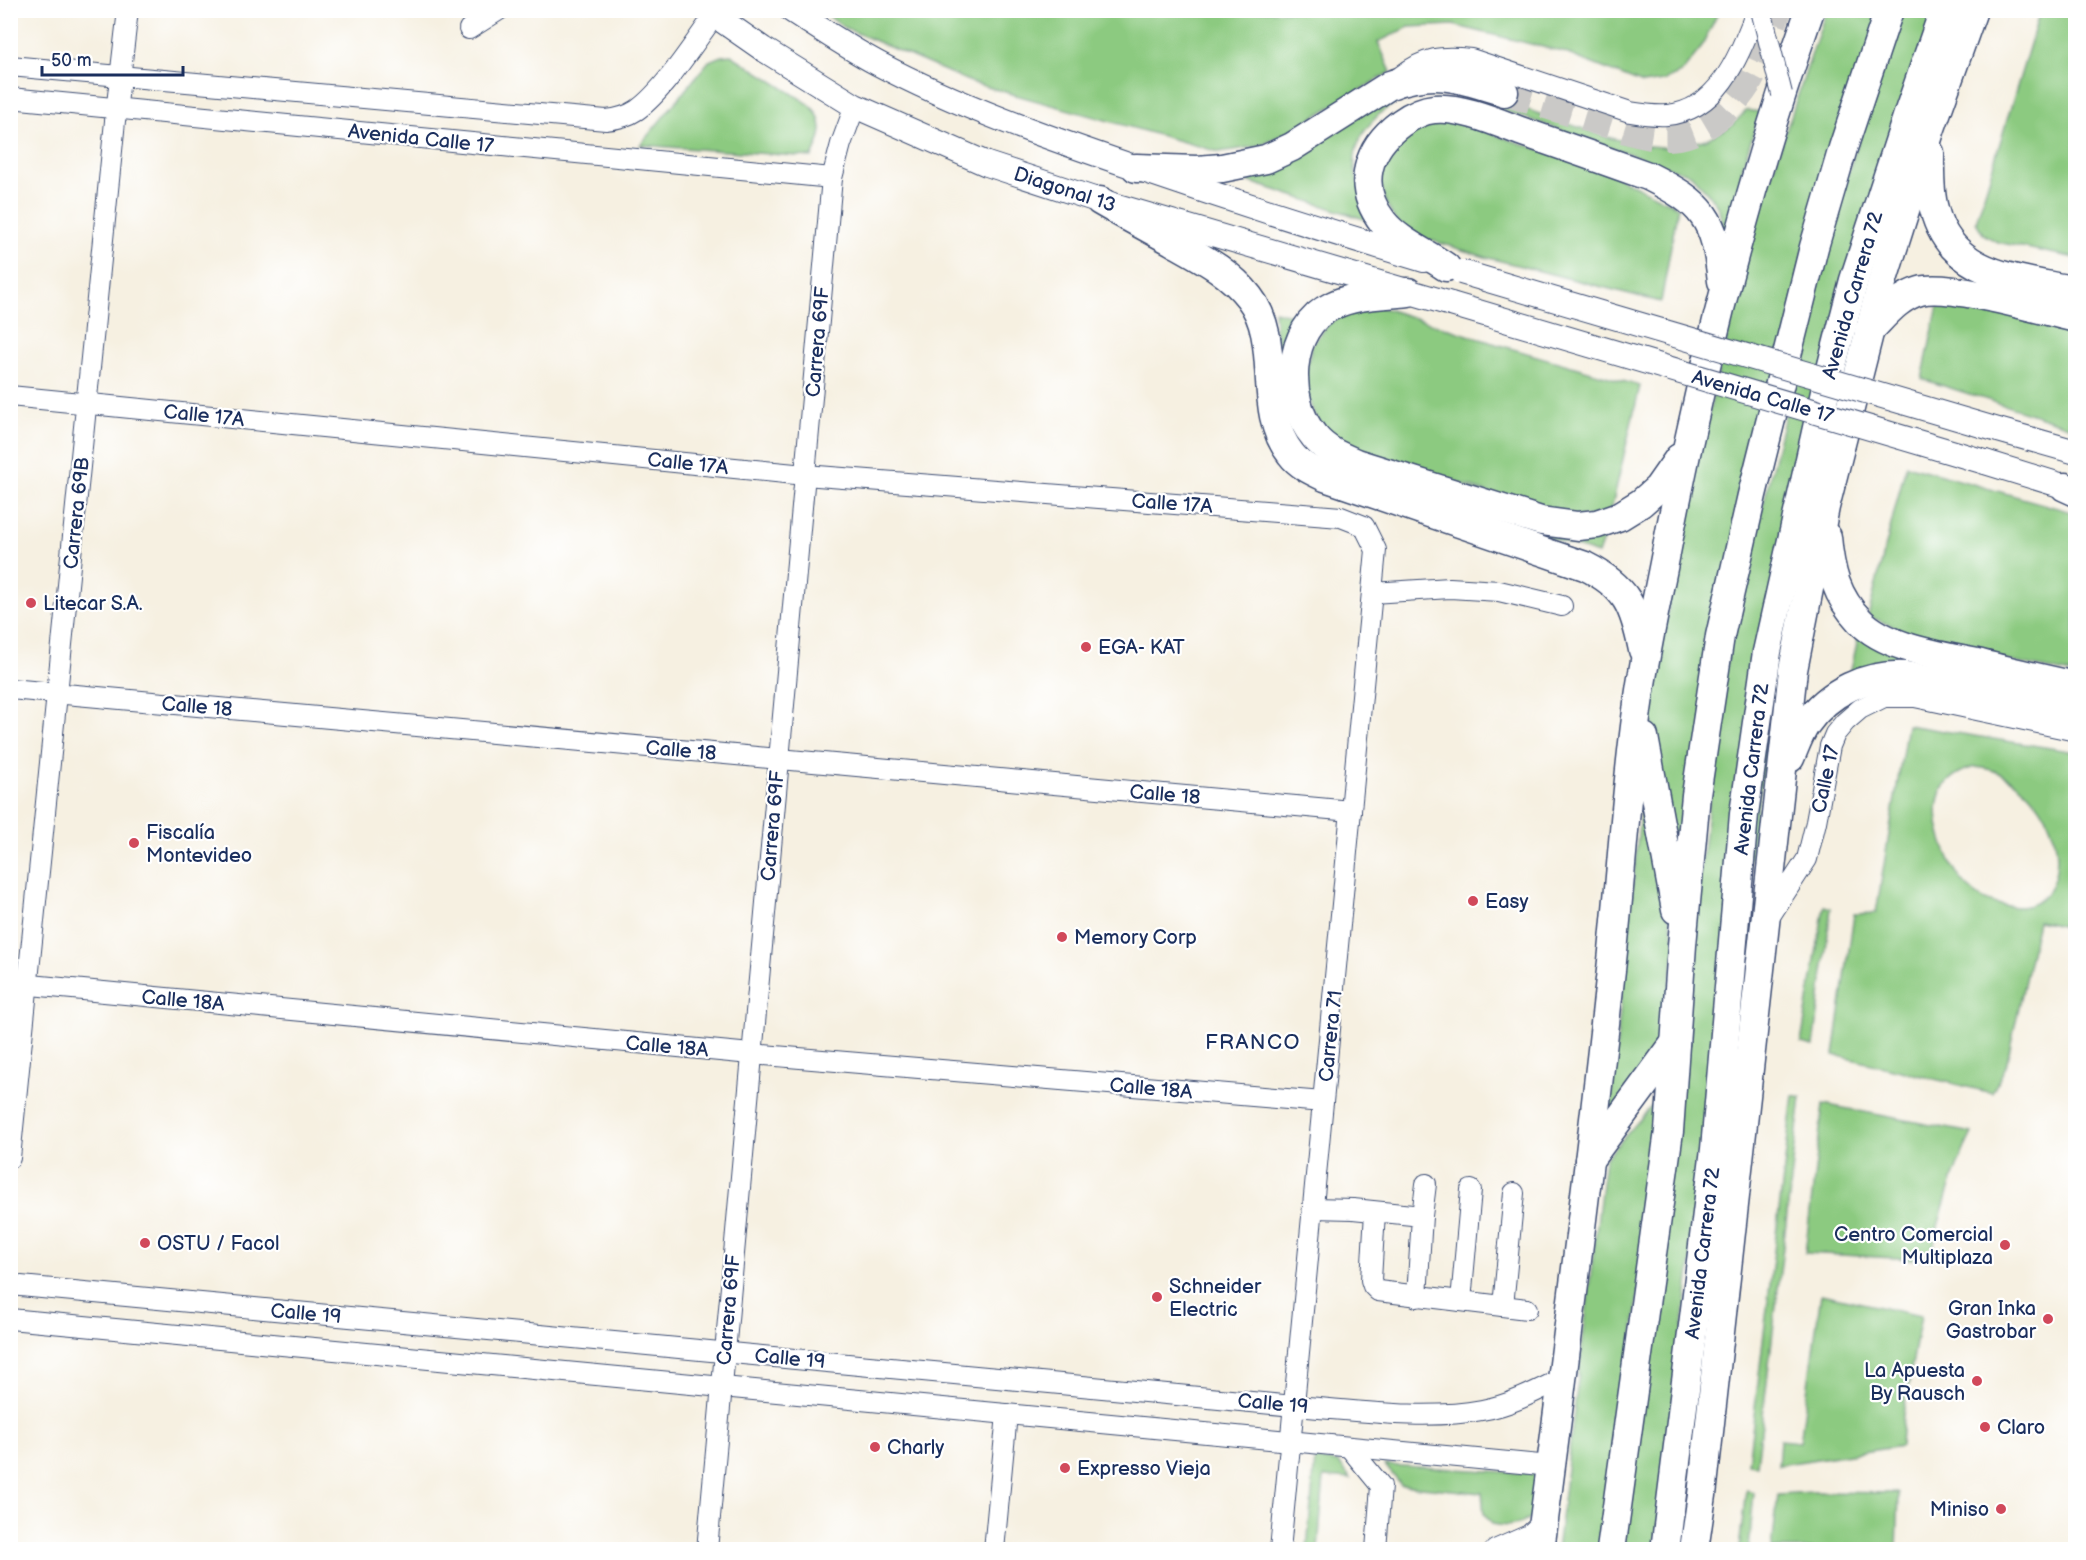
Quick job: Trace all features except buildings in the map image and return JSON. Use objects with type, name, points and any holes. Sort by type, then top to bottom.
[{"type":"highway","points":[[1540,1550],[1563,1378],[1645,660],[1686,449],[1723,293],[1757,174],[1810,10]]},
{"type":"highway","points":[[1611,1550],[1669,1131],[1682,945],[1696,795],[1722,625],[1814,247],[1842,148],[1889,10]]},
{"type":"highway","name":"Avenida Carrera 72","points":[[1665,1550],[1715,1149],[1748,779],[1767,652],[1822,402],[1854,280],[1944,10]]},
{"type":"highway","name":"Avenida Carrera 72","points":[[1694,1550],[1702,1495],[1793,670],[1825,507],[1881,286],[1931,128],[1973,10]]},
{"type":"highway","points":[[1137,168],[1197,170],[1222,168],[1266,159],[1292,147],[1390,85],[1408,78],[1431,75],[1458,78],[1504,92]]},
{"type":"highway","points":[[1454,269],[1396,234],[1383,222],[1373,206],[1367,181],[1370,160],[1388,132],[1411,116],[1435,109],[1455,111],[1493,121],[1593,156],[1648,176],[1689,199],[1700,209],[1717,246],[1723,293]]},
{"type":"highway","points":[[1931,128],[1930,172],[1933,207],[1949,244],[1965,259],[1981,268],[2001,275],[2076,291]]},
{"type":"highway","points":[[1100,201],[1216,266],[1237,283],[1251,299],[1266,335],[1270,392],[1278,429],[1291,455],[1299,462],[1325,477],[1585,566],[1602,575],[1613,582],[1626,598],[1637,621],[1645,660]]},
{"type":"highway","points":[[1869,331],[1902,299],[1920,291],[1938,290],[1968,294],[2076,318]]},
{"type":"highway","points":[[1408,292],[1350,299],[1330,306],[1313,320],[1303,335],[1296,353],[1296,395],[1302,416],[1313,435],[1330,452],[1356,463],[1541,521],[1578,526],[1597,524],[1620,516],[1641,503],[1658,488],[1686,449]]},
{"type":"highway","points":[[1825,507],[1829,566],[1835,583],[1861,622],[1872,630],[1897,643],[1924,651],[2076,686]]},
{"type":"highway","points":[[1781,776],[1805,726],[1815,714],[1833,696],[1851,686],[1878,677],[1906,676],[2076,712]]},
{"type":"highway","points":[[1638,706],[1682,945]]},
{"type":"highway","points":[[1725,1022],[1744,1110]]},
{"type":"highway","points":[[1588,1160],[1675,1043]]},
{"type":"main road","points":[[791,10],[876,63],[941,94],[1073,147],[1229,200],[1454,269]]},
{"type":"main road","name":"Diagonal 13","points":[[711,13],[763,49],[855,106],[987,164],[1100,201],[1451,304]]},
{"type":"main road","name":"Avenida Calle 17","points":[[1454,269],[2076,452]]},
{"type":"main road","name":"Avenida Calle 17","points":[[1451,304],[1985,462],[2072,490]]},
{"type":"street","name":"Carrera 69B","points":[[10,1158],[19,984],[58,693],[128,10]]},
{"type":"street","points":[[469,29],[499,10]]},
{"type":"street","points":[[1390,85],[1415,65],[1432,58],[1471,59],[1630,112],[1653,116],[1670,115],[1698,104],[1716,89],[1731,71],[1759,10]]},
{"type":"street","points":[[1759,10],[1782,94]]},
{"type":"street","name":"Avenida Calle 17","points":[[10,66],[606,120],[620,118],[637,110],[655,94],[711,13]]},
{"type":"street","name":"Avenida Calle 17","points":[[10,98],[832,178]]},
{"type":"street","name":"Carrera 69F","points":[[706,1550],[832,178],[855,106]]},
{"type":"street","name":"Calle 17A","points":[[10,396],[805,475],[1341,517],[1364,526]]},
{"type":"street","name":"Carrera 71","points":[[1280,1550],[1376,550],[1364,526]]},
{"type":"street","points":[[1372,593],[1450,588],[1489,591],[1562,606]]},
{"type":"street","name":"Calle 18","points":[[10,689],[1351,811]]},
{"type":"street","name":"Calle 17","points":[[1765,924],[1806,858],[1816,822],[1830,746],[1835,734],[1860,709],[1884,697],[1915,696],[2076,731]]},
{"type":"street","name":"Calle 18A","points":[[19,984],[751,1054],[1323,1102]]},
{"type":"street","points":[[1417,1297],[1426,1184]]},
{"type":"street","points":[[1461,1301],[1471,1190]]},
{"type":"street","points":[[1503,1306],[1514,1193]]},
{"type":"street","points":[[1313,1208],[1422,1216]]},
{"type":"street","points":[[1375,1212],[1371,1280],[1378,1291],[1527,1309]]},
{"type":"street","name":"Calle 19","points":[[10,1285],[1294,1406],[1427,1415],[1451,1414],[1500,1406],[1522,1399],[1563,1378]]},
{"type":"street","name":"Calle 19","points":[[10,1319],[1551,1466]]},
{"type":"street","points":[[994,1550],[1007,1414]]},
{"type":"street","points":[[1349,1447],[1381,1486],[1376,1550]]},
{"type":"street","points":[[1495,1550],[1529,1535],[1544,1521]]},
{"type":"green space","points":[[822,11],[1719,11],[1701,48],[1681,73],[1663,81],[1643,84],[1563,52],[1453,25],[1409,27],[1378,42],[1391,72],[1260,146],[1219,152],[973,83],[843,27]]},
{"type":"green space","points":[[1826,11],[1880,11],[1805,244],[1680,876],[1649,707],[1696,466],[1753,230]]},
{"type":"green space","points":[[1902,11],[1934,11],[1828,341],[1702,1175],[1655,1549],[1624,1550],[1695,912],[1730,640],[1834,215]]},
{"type":"green space","points":[[2040,11],[2075,11],[2075,258],[1997,242],[1983,234],[1976,222]]},
{"type":"green space","points":[[731,55],[809,104],[815,111],[821,129],[812,157],[640,145],[709,61]]},
{"type":"green space","points":[[1458,86],[1607,137],[1639,145],[1672,148],[1707,139],[1731,126],[1747,110],[1760,112],[1742,169],[1737,202],[1725,238],[1719,209],[1691,175],[1456,94],[1438,92],[1410,96],[1379,115],[1363,134],[1355,157],[1355,169],[1373,222],[1235,177],[1397,94]]},
{"type":"green space","points":[[1447,119],[1608,172],[1678,207],[1661,302],[1485,257],[1417,236],[1395,220],[1386,203],[1379,178],[1384,152],[1400,132]]},
{"type":"green space","points":[[1939,301],[2002,312],[2075,329],[2075,428],[1922,379]]},
{"type":"green space","points":[[1377,306],[1640,386],[1610,515],[1564,517],[1348,447],[1326,432],[1314,414],[1303,386],[1312,344],[1329,324],[1351,308]]},
{"type":"green space","points":[[1274,311],[1296,316],[1283,335],[1287,399],[1308,439],[1606,531],[1598,554],[1343,470],[1302,444],[1280,402]]},
{"type":"green space","points":[[1906,465],[2075,513],[2075,675],[1943,647],[1868,616]]},
{"type":"green space","points":[[1859,634],[2075,691],[1849,678]]},
{"type":"green space","points":[[1907,725],[2075,752],[2075,929],[2038,921],[2006,1066],[1992,1093],[1834,1055],[1854,914],[1876,913]],"holes":[[[1975,767],[1994,771],[2012,780],[2041,808],[2056,845],[2057,865],[2052,884],[2038,902],[2029,906],[1999,904],[1976,894],[1963,882],[1949,859],[1940,831],[1938,818],[1940,794],[1950,779]]]},
{"type":"green space","points":[[1641,805],[1676,945],[1661,1042],[1609,1120]]},
{"type":"green space","points":[[1824,906],[1831,908],[1814,1046],[1801,1043]]},
{"type":"green space","points":[[1663,1093],[1607,1549],[1557,1550],[1605,1159]]},
{"type":"green space","points":[[1793,1095],[1801,1097],[1757,1465],[1748,1464]]},
{"type":"green space","points":[[1823,1104],[1972,1133],[1947,1195],[1931,1260],[1805,1253]]},
{"type":"green space","points":[[1821,1294],[1921,1316],[1903,1414],[1901,1446],[1778,1465],[1780,1440],[1800,1442]]},
{"type":"green space","points":[[1315,1459],[1339,1463],[1351,1479],[1324,1477],[1318,1549],[1307,1549]]},
{"type":"green space","points":[[1385,1465],[1541,1474],[1535,1516],[1515,1525],[1492,1524],[1484,1514],[1482,1493],[1401,1485]]},
{"type":"green space","points":[[1746,1490],[1754,1492],[1749,1549],[1739,1549]]},
{"type":"green space","points":[[1899,1493],[1897,1549],[1772,1549],[1778,1494]]},
{"type":"tunnel","points":[[1504,92],[1625,130],[1659,137],[1680,136],[1714,120],[1741,93],[1757,66],[1778,10]]},
{"type":"place","name":"Litecar S.A.","points":[[31,603]]},
{"type":"place","name":"EGA- KAT","points":[[1086,647]]},
{"type":"place","name":"Fiscalía Montevideo","points":[[134,843]]},
{"type":"place","name":"Easy","points":[[1473,901]]},
{"type":"place","name":"Memory Corp","points":[[1062,937]]},
{"type":"place","name":"OSTU / Facol","points":[[145,1243]]},
{"type":"place","name":"Centro Comercial Multiplaza","points":[[2005,1245]]},
{"type":"place","name":"Schneider Electric","points":[[1157,1297]]},
{"type":"place","name":"Gran Inka Gastrobar","points":[[2048,1319]]},
{"type":"place","name":"La Apuesta By Rausch","points":[[1977,1381]]},
{"type":"place","name":"Claro","points":[[1985,1427]]},
{"type":"place","name":"Charly","points":[[875,1447]]},
{"type":"place","name":"Expresso Vieja","points":[[1065,1468]]},
{"type":"place","name":"Miniso","points":[[2001,1509]]},
{"type":"district","name":"FRANCO","points":[[1253,1042]]}]
